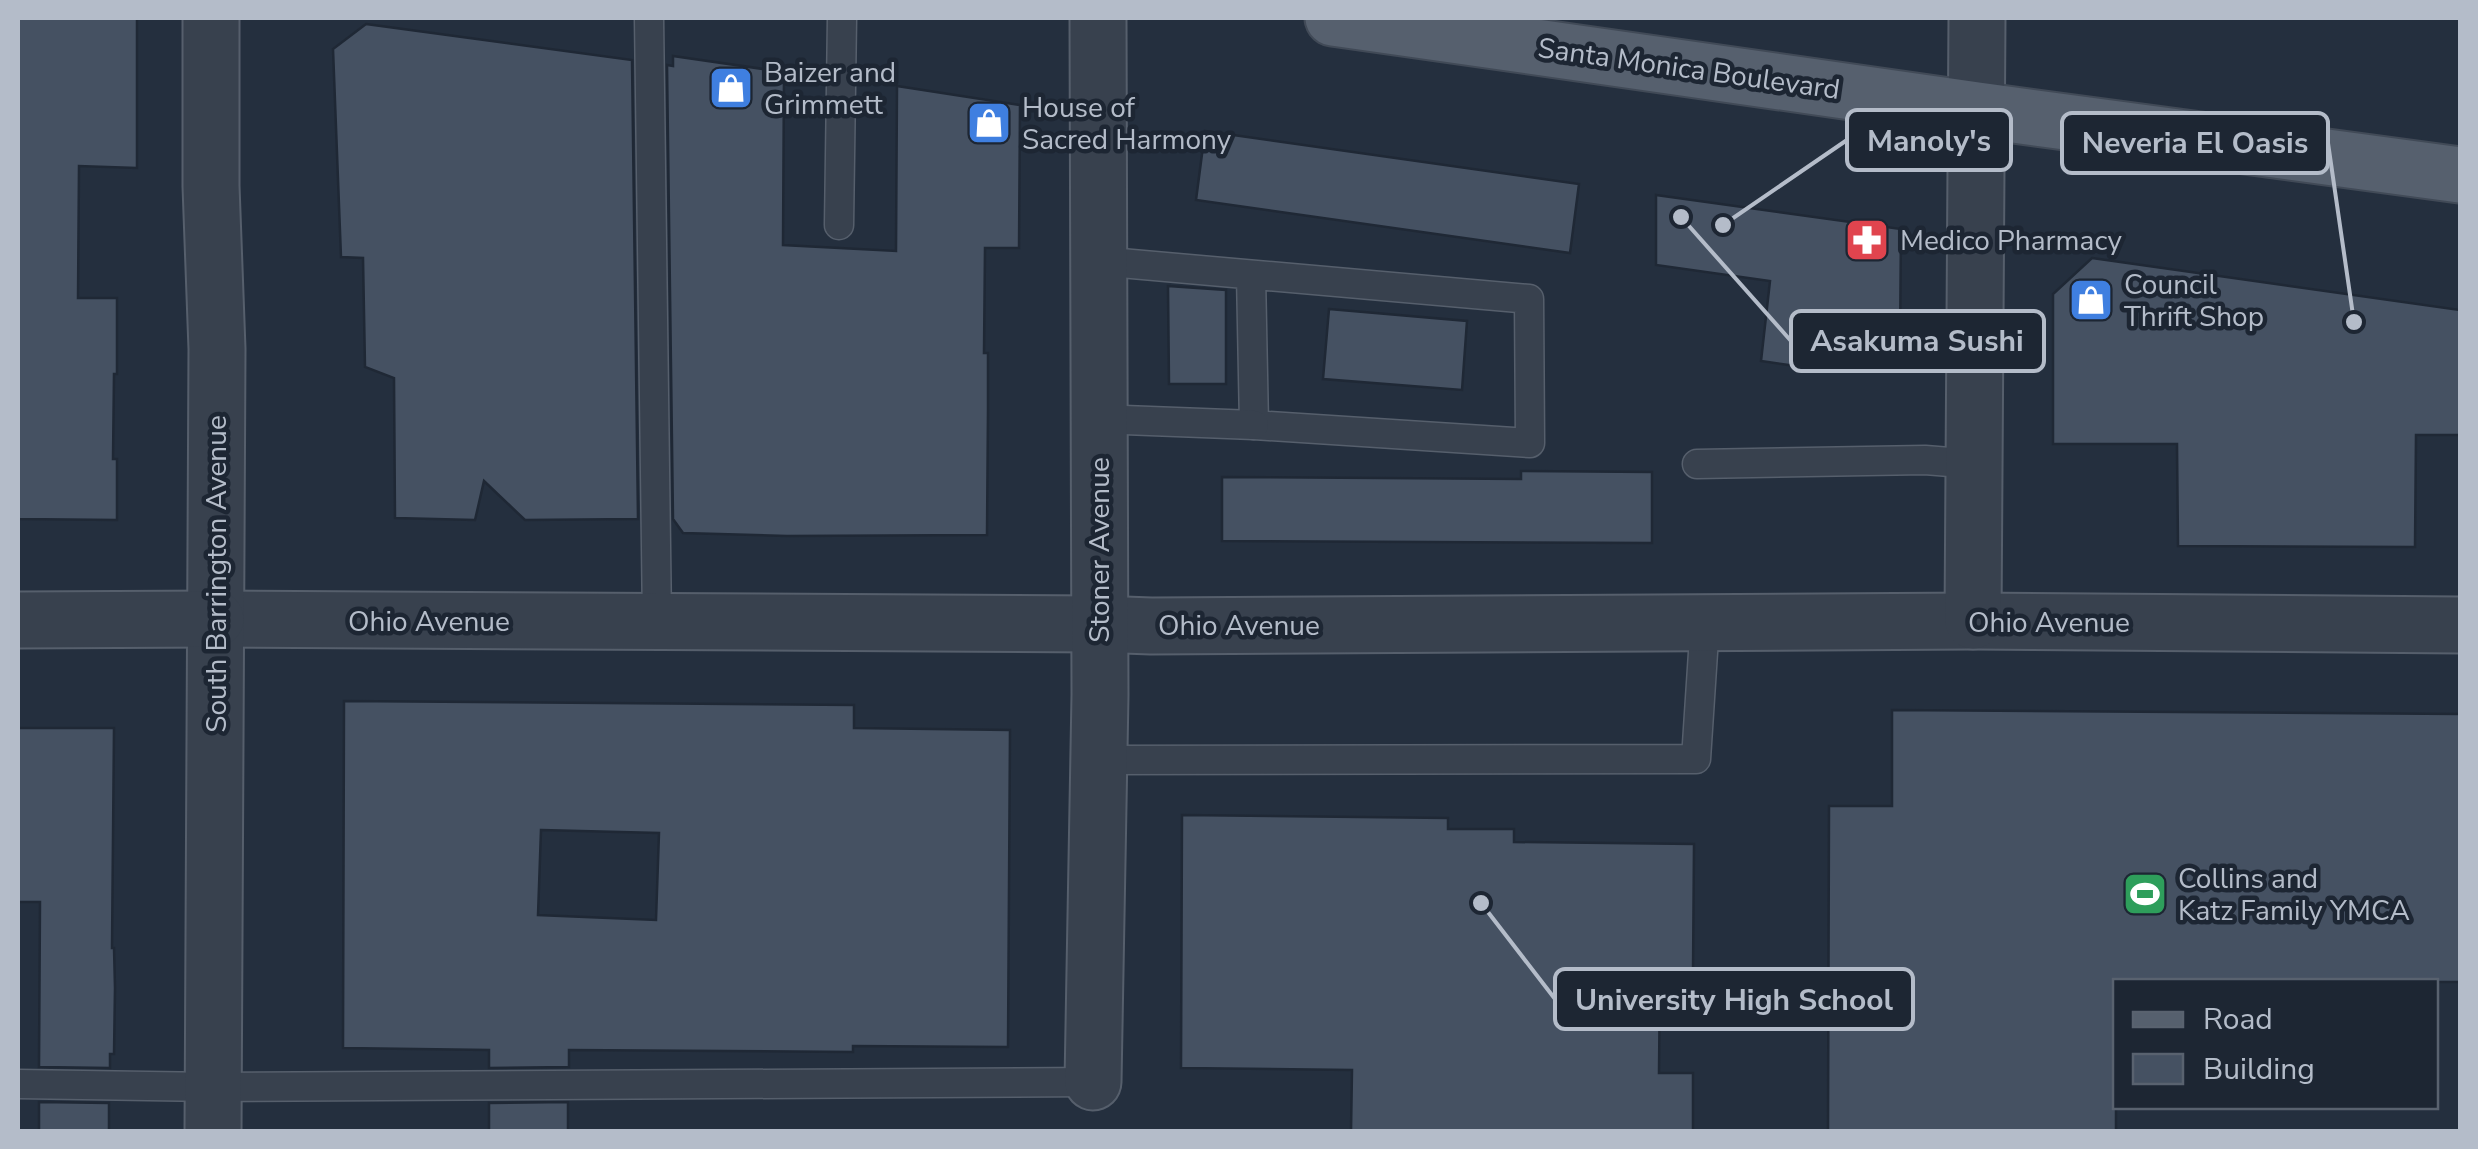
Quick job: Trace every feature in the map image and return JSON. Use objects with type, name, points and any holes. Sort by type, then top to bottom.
[{"type":"main road","name":"Santa Monica Boulevard","points":[[1333,18],[2460,176]]},
{"type":"street","name":"South Barrington Avenue","points":[[211,18],[211,186],[218,348],[213,1109]]},
{"type":"street","name":"Stoner Avenue","points":[[1093,1082],[1100,696],[1098,18]]},
{"type":"street","points":[[1973,621],[1977,18]]},
{"type":"street","name":"Ohio Avenue","points":[[18,620],[1151,626],[1973,621],[2460,625]]},
{"type":"lane","points":[[649,18],[658,622]]},
{"type":"lane","points":[[839,225],[842,18]]},
{"type":"lane","points":[[1098,262],[1529,299],[1530,443],[1254,424],[1098,419]]},
{"type":"lane","points":[[1251,275],[1254,424]]},
{"type":"lane","points":[[1697,464],[1925,460],[1974,464]]},
{"type":"lane","points":[[1098,760],[1696,758],[1705,622]]},
{"type":"lane","points":[[18,1084],[213,1109],[1093,1082]]},
{"type":"building","points":[[18,18],[137,18],[137,168],[79,166],[78,298],[117,298],[113,459],[117,459],[117,520],[18,519]]},
{"type":"building","points":[[366,24],[632,60],[638,519],[525,520],[484,481],[475,520],[395,518],[394,378],[365,367],[363,258],[341,257],[333,49]]},
{"type":"building","points":[[673,56],[784,72],[783,245],[896,251],[897,86],[1020,105],[1019,248],[985,248],[987,535],[683,533],[673,519],[667,65],[673,66]]},
{"type":"building","points":[[1205,131],[1579,184],[1570,253],[1196,200]]},
{"type":"building","points":[[1656,195],[1901,229],[1900,344],[1896,358],[1818,357],[1817,369],[1761,361],[1770,281],[1656,265]]},
{"type":"building","points":[[2092,258],[2460,310],[2460,435],[2416,435],[2415,547],[2178,546],[2177,444],[2053,444],[2053,294]]},
{"type":"building","points":[[1168,286],[1226,290],[1226,384],[1169,384]]},
{"type":"building","points":[[1329,309],[1467,321],[1462,390],[1323,379]]},
{"type":"building","points":[[1521,471],[1652,472],[1652,543],[1222,541],[1222,477],[1521,479]]},
{"type":"building","points":[[344,701],[854,705],[854,728],[1010,730],[1008,1047],[853,1046],[853,1052],[569,1050],[569,1067],[489,1068],[489,1050],[343,1048]],"holes":[[[541,830],[659,833],[656,920],[538,915]]]},
{"type":"building","name":"Collins and Katz Family YMCA","points":[[1892,710],[2460,714],[2460,982],[2113,979],[2116,1132],[1828,1132],[1829,806],[1892,806]]},
{"type":"building","points":[[18,728],[114,728],[115,988],[114,1054],[110,1054],[110,1068],[39,1067],[40,902],[18,902]]},
{"type":"building","points":[[1182,815],[1448,818],[1448,829],[1514,829],[1514,842],[1694,844],[1693,973],[1660,973],[1659,1073],[1693,1073],[1693,1132],[1351,1132],[1352,1070],[1181,1068]]},
{"type":"building","points":[[39,1102],[109,1103],[109,1132],[39,1132]]},
{"type":"building","points":[[568,1102],[568,1132],[489,1132],[489,1103]]},
{"type":"place","name":"Baizer and Grimmett","points":[[731,88]]},
{"type":"place","name":"House of Sacred Harmony","points":[[989,123]]},
{"type":"place","name":"Asakuma Sushi","points":[[1681,217]]},
{"type":"place","name":"Manoly's","points":[[1723,225]]},
{"type":"place","name":"Medico Pharmacy","points":[[1867,240]]},
{"type":"place","name":"Council Thrift Shop","points":[[2091,300]]},
{"type":"place","name":"Neveria El Oasis","points":[[2354,322]]},
{"type":"place","name":"Collins and Katz Family YMCA","points":[[2145,894]]},
{"type":"place","name":"University High School","points":[[1481,903]]}]
